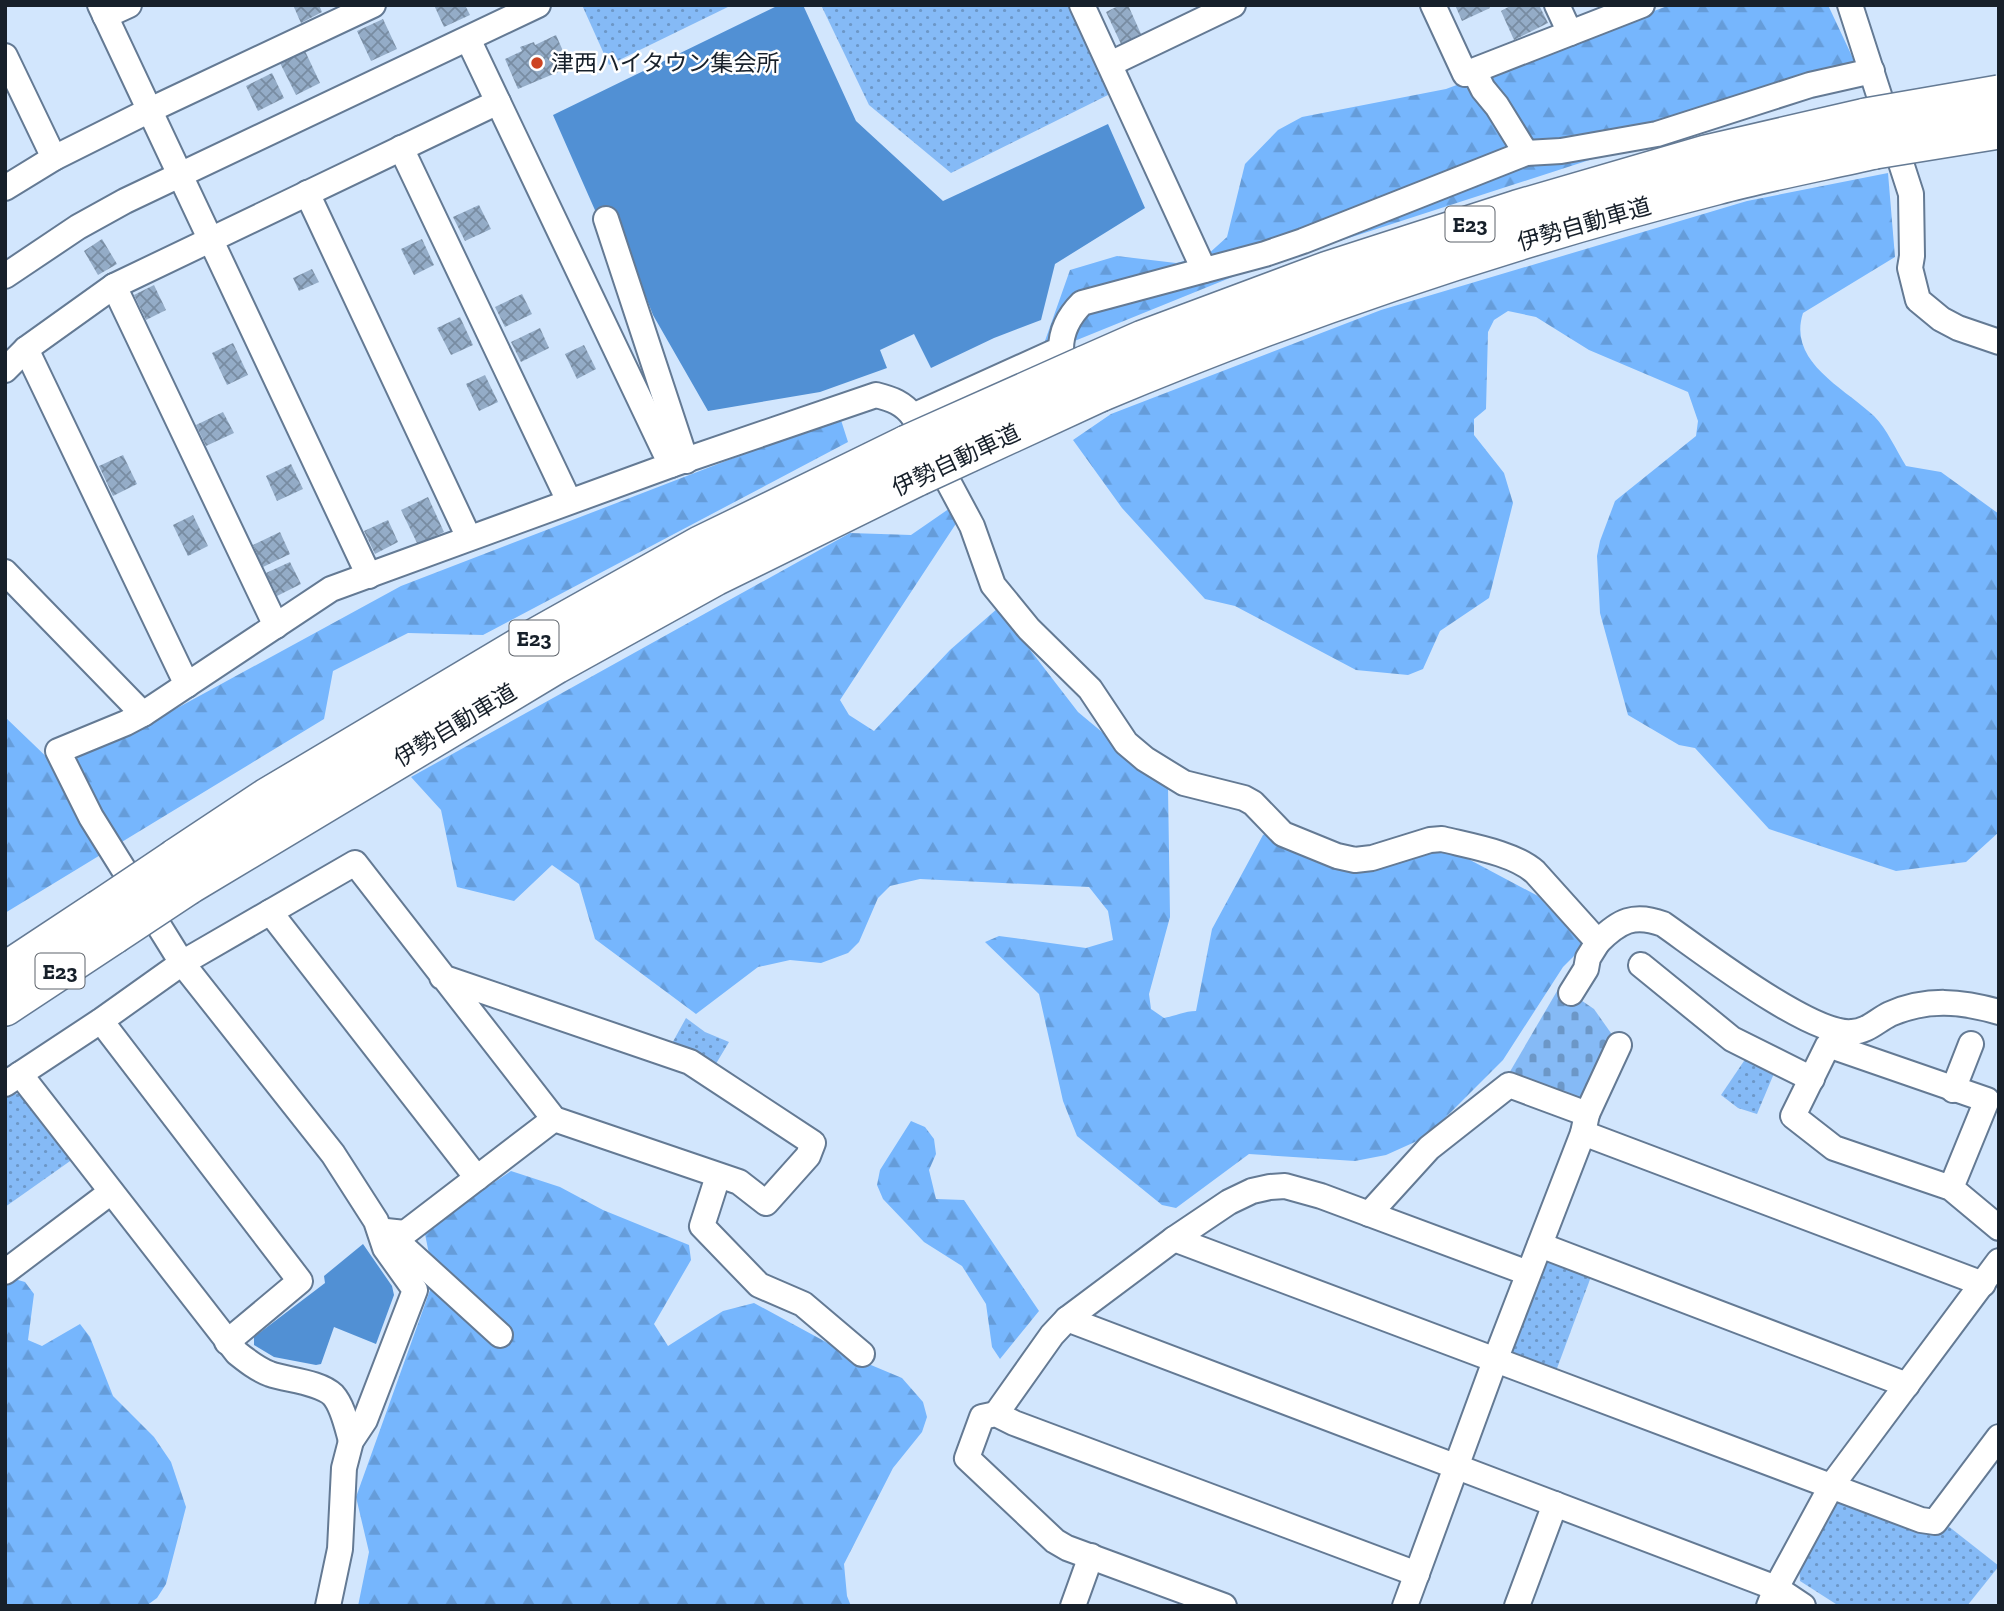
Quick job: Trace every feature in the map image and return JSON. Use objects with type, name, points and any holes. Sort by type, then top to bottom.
[{"type":"highway","name":"伊勢自動車道","points":[[5,1007],[107,922],[182,872],[267,797],[534,638],[700,545],[912,446],[1092,379],[1208,348],[1308,311],[1488,252],[1716,186],[1873,106],[1999,94]]},
{"type":"highway","name":"伊勢自動車道","points":[[1873,106],[1999,130]]},
{"type":"highway","name":"伊勢自動車道","points":[[5,971],[107,922]]},
{"type":"street","points":[[129,5],[102,11],[369,576]]},
{"type":"street","points":[[5,188],[54,158],[150,110],[373,5]]},
{"type":"street","points":[[5,276],[78,227],[125,201],[538,5]]},
{"type":"street","points":[[1082,5],[1204,270]]},
{"type":"street","points":[[1110,64],[1202,12],[1233,5]]},
{"type":"street","points":[[1433,5],[1465,75],[1643,5]]},
{"type":"street","points":[[1558,5],[1570,33]]},
{"type":"street","points":[[1850,5],[1873,106],[1911,194],[1910,268],[1918,300],[1941,319],[1958,328],[1999,342]]},
{"type":"street","points":[[468,39],[678,463]]},
{"type":"street","points":[[5,56],[54,158]]},
{"type":"street","points":[[1474,71],[1526,153]]},
{"type":"street","points":[[912,446],[1061,349],[1068,322],[1082,303],[1303,241],[1526,153],[1561,152],[1657,134],[1811,85],[1873,106],[1896,94],[1999,77]]},
{"type":"street","points":[[5,370],[26,349],[114,286],[498,102]]},
{"type":"street","points":[[401,148],[569,501]]},
{"type":"street","points":[[307,193],[469,538]]},
{"type":"street","points":[[606,219],[678,463]]},
{"type":"street","points":[[114,286],[276,626]]},
{"type":"street","points":[[26,349],[187,685]]},
{"type":"street","points":[[500,1335],[381,1226],[333,1154],[182,963],[92,817],[58,751],[143,714],[331,589],[569,501],[876,395],[891,399],[905,406],[912,446],[972,526],[993,585],[1029,629],[1090,689],[1126,743],[1145,760],[1184,783],[1244,798],[1262,810],[1283,834],[1337,856],[1355,860],[1372,858],[1425,841],[1441,839],[1511,857],[1535,872],[1598,942]]},
{"type":"street","points":[[5,572],[143,714]]},
{"type":"street","points":[[351,1441],[333,1395],[323,1389],[267,1373],[237,1353],[111,1192],[13,1079],[182,963],[355,863],[442,977],[554,1119],[739,1182],[766,1203],[808,1156],[813,1143],[690,1062],[442,977]]},
{"type":"street","points":[[270,912],[477,1178]]},
{"type":"street","points":[[1571,993],[1598,942],[1623,922],[1633,918],[1647,918],[1664,923],[1770,998],[1815,1022],[1848,1033],[1860,1031],[1886,1016],[1929,1002],[1957,1002],[1999,1012]]},
{"type":"street","points":[[1641,965],[1732,1039],[1812,1079]]},
{"type":"street","points":[[101,1021],[300,1281],[228,1342]]},
{"type":"street","points":[[1953,1090],[1971,1044]]},
{"type":"street","points":[[1405,1606],[1528,1273],[1585,1124],[1619,1045]]},
{"type":"street","points":[[1951,1188],[1987,1100],[1828,1045],[1793,1116],[1834,1148],[1951,1188],[1999,1228]]},
{"type":"street","points":[[1369,1214],[1429,1148],[1509,1085],[1585,1124],[1983,1284]]},
{"type":"street","points":[[381,1226],[405,1233],[554,1119]]},
{"type":"street","points":[[718,1176],[702,1226],[759,1285],[803,1304],[862,1354]]},
{"type":"street","points":[[996,1414],[1052,1335],[1067,1319],[1174,1239],[1229,1202],[1252,1191],[1285,1186],[1528,1273]]},
{"type":"street","points":[[5,1272],[111,1192]]},
{"type":"street","points":[[328,1606],[340,1549],[344,1468],[351,1441],[365,1420],[415,1290],[386,1248],[381,1226]]},
{"type":"street","points":[[1174,1239],[1921,1520],[1935,1522],[1999,1437]]},
{"type":"street","points":[[1540,1245],[1907,1385]]},
{"type":"street","points":[[1773,1597],[1832,1485],[1999,1261]]},
{"type":"street","points":[[1067,1319],[1555,1504],[1773,1597],[1803,1606]]},
{"type":"street","points":[[1224,1606],[1055,1541],[967,1458],[982,1417],[996,1414],[1417,1574]]},
{"type":"street","points":[[1517,1606],[1555,1504]]},
{"type":"street","points":[[1073,1606],[1091,1556]]},
{"type":"green space","points":[[582,5],[732,5],[609,65]]},
{"type":"green space","points":[[821,5],[1072,5],[1114,92],[951,173],[869,105]]},
{"type":"green space","points":[[1670,5],[1828,5],[1866,86],[1765,103],[1247,271],[1040,355],[1070,270],[1117,256],[1176,263],[1206,256],[1227,237],[1245,164],[1278,130],[1302,117],[1446,89]]},
{"type":"green space","points":[[1888,173],[1895,257],[1803,313],[1800,330],[1803,346],[1811,360],[1879,421],[1906,466],[1941,472],[1999,514],[1999,832],[1966,862],[1896,871],[1769,829],[1695,748],[1679,745],[1628,715],[1600,613],[1597,556],[1600,541],[1615,501],[1696,436],[1698,421],[1688,392],[1589,350],[1536,317],[1508,311],[1494,320],[1488,332],[1486,409],[1474,419],[1474,435],[1504,473],[1513,503],[1489,598],[1440,631],[1423,669],[1408,675],[1356,670],[1235,606],[1205,599],[1122,508],[1073,440],[1111,414],[1381,310],[1747,201]]},
{"type":"green space","points":[[840,417],[848,442],[483,635],[408,633],[333,671],[324,719],[5,913],[5,717],[56,766],[148,724],[401,586]]},
{"type":"green space","points":[[953,506],[961,516],[840,700],[849,715],[874,731],[950,650],[998,608],[1078,712],[1168,787],[1170,917],[1149,994],[1151,1009],[1164,1018],[1196,1011],[1212,929],[1263,835],[1269,832],[1318,856],[1427,848],[1457,853],[1538,896],[1584,946],[1563,967],[1503,1060],[1426,1137],[1386,1155],[1355,1161],[1249,1154],[1176,1208],[1162,1205],[1077,1136],[1063,1101],[1039,994],[985,942],[999,936],[1086,948],[1113,940],[1108,911],[1089,887],[920,879],[890,886],[878,898],[859,942],[848,953],[821,963],[790,960],[758,967],[696,1014],[595,939],[579,884],[552,865],[514,901],[457,887],[441,810],[411,777],[850,533],[911,535]]},
{"type":"green space","points":[[1560,986],[1594,1009],[1613,1036],[1585,1099],[1579,1102],[1508,1075]]},
{"type":"green space","points":[[686,1018],[705,1032],[729,1042],[714,1067],[670,1047]]},
{"type":"green space","points":[[1746,1058],[1775,1071],[1757,1114],[1738,1108],[1721,1095]]},
{"type":"green space","points":[[9,1092],[23,1095],[73,1159],[5,1207],[5,1094]]},
{"type":"green space","points":[[911,1121],[925,1127],[934,1139],[936,1154],[929,1170],[936,1199],[964,1200],[1039,1311],[1000,1359],[992,1347],[986,1304],[962,1266],[924,1242],[883,1199],[877,1185],[880,1170]]},
{"type":"green space","points":[[511,1171],[560,1187],[603,1210],[689,1245],[691,1260],[654,1324],[668,1346],[723,1311],[754,1303],[859,1360],[902,1378],[923,1402],[927,1417],[922,1432],[893,1468],[844,1564],[847,1596],[851,1606],[358,1606],[369,1552],[356,1497],[434,1279],[424,1229]]},
{"type":"green space","points":[[1553,1259],[1592,1274],[1556,1371],[1514,1356],[1511,1348],[1542,1262]]},
{"type":"green space","points":[[11,1278],[25,1282],[34,1294],[28,1340],[42,1346],[80,1324],[90,1337],[113,1396],[154,1437],[171,1462],[186,1507],[166,1584],[157,1598],[146,1606],[5,1606],[5,1282]]},
{"type":"green space","points":[[1843,1498],[1943,1522],[1999,1566],[1967,1606],[1839,1606],[1800,1581],[1799,1563],[1832,1503]]},
{"type":"shaded area","points":[[779,5],[803,5],[856,121],[943,201],[1108,124],[1145,208],[1055,264],[1041,320],[994,338],[931,368],[914,334],[880,350],[887,368],[820,392],[708,411],[653,315],[613,213],[598,217],[553,115]]},
{"type":"shaded area","points":[[363,1244],[392,1286],[394,1295],[376,1344],[334,1327],[321,1364],[316,1365],[274,1357],[254,1345],[254,1337],[325,1283],[324,1276]]},
{"type":"building","points":[[293,5],[319,5],[322,12],[301,23]]},
{"type":"building","points":[[434,5],[465,5],[470,15],[444,27]]},
{"type":"building","points":[[1120,5],[1128,5],[1141,34],[1121,44],[1106,12]]},
{"type":"building","points":[[1455,5],[1488,5],[1490,8],[1462,21]]},
{"type":"building","points":[[1512,5],[1539,5],[1548,23],[1514,40],[1501,11]]},
{"type":"building","points":[[383,19],[397,49],[371,61],[357,31]]},
{"type":"building","name":"津西ハイタウン集会所","points":[[556,35],[570,67],[518,89],[505,59],[522,51],[520,47],[534,42],[535,45]]},
{"type":"building","points":[[305,51],[320,83],[296,95],[280,63]]},
{"type":"building","points":[[272,73],[284,98],[258,111],[246,86]]},
{"type":"building","points":[[479,205],[491,229],[465,241],[453,217]]},
{"type":"building","points":[[102,239],[117,264],[98,275],[84,251]]},
{"type":"building","points":[[422,239],[434,265],[414,275],[401,249]]},
{"type":"building","points":[[312,269],[319,282],[299,291],[293,278]]},
{"type":"building","points":[[154,285],[166,310],[146,320],[134,295]]},
{"type":"building","points":[[522,294],[532,314],[505,327],[495,307]]},
{"type":"building","points":[[460,317],[473,345],[451,355],[437,328]]},
{"type":"building","points":[[540,328],[549,348],[521,362],[511,342]]},
{"type":"building","points":[[233,343],[248,375],[227,385],[212,353]]},
{"type":"building","points":[[584,345],[596,369],[577,379],[565,354]]},
{"type":"building","points":[[485,375],[498,402],[479,411],[466,384]]},
{"type":"building","points":[[223,412],[234,433],[206,446],[196,425]]},
{"type":"building","points":[[123,455],[137,484],[113,496],[99,466]]},
{"type":"building","points":[[291,464],[303,489],[277,501],[266,476]]},
{"type":"building","points":[[428,497],[444,532],[418,545],[401,510]]},
{"type":"building","points":[[193,515],[208,546],[188,556],[173,525]]},
{"type":"building","points":[[388,520],[398,542],[375,554],[364,531]]},
{"type":"building","points":[[280,532],[290,554],[263,567],[253,545]]},
{"type":"building","points":[[290,562],[301,584],[277,596],[266,573]]},
{"type":"place","name":"津西ハイタウン集会所","points":[[537,63]]}]
